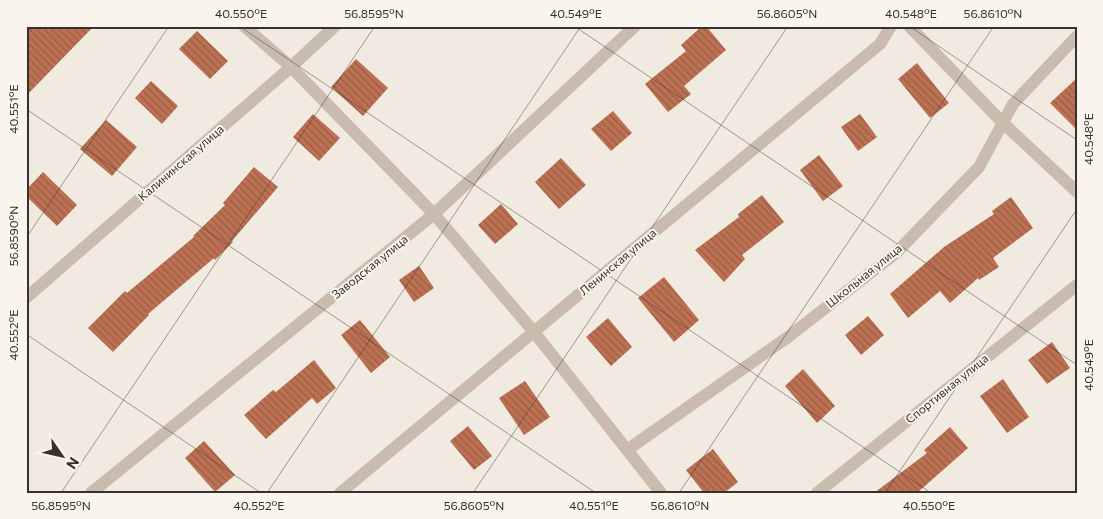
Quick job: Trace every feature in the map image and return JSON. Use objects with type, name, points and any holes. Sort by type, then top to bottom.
[{"type":"street","points":[[244,26],[292,67],[434,214],[534,332],[661,493]]},
{"type":"street","name":"Калининская улица","points":[[26,298],[292,67],[335,26]]},
{"type":"street","name":"Заводская улица","points":[[91,493],[434,214],[635,26]]},
{"type":"street","name":"Ленинская улица","points":[[340,493],[880,44],[891,26]]},
{"type":"street","points":[[908,26],[1003,123],[1077,192]]},
{"type":"street","name":"Школьная улица","points":[[627,450],[788,337],[896,253],[979,167],[1013,104],[1077,36]]},
{"type":"street","name":"Спортивная улица","points":[[817,493],[1077,285]]},
{"type":"building","points":[[26,26],[94,26],[26,96]]},
{"type":"building","points":[[702,26],[706,26],[726,50],[684,86],[691,94],[668,112],[645,84],[686,51],[681,45]]},
{"type":"building","points":[[197,31],[228,61],[210,79],[179,49]]},
{"type":"building","points":[[356,59],[388,88],[363,116],[331,87]]},
{"type":"building","points":[[917,63],[949,103],[930,118],[898,79]]},
{"type":"building","points":[[1077,78],[1077,130],[1050,103]]},
{"type":"building","points":[[151,81],[178,106],[162,124],[135,98]]},
{"type":"building","points":[[613,111],[632,133],[611,151],[591,129]]},
{"type":"building","points":[[313,114],[340,138],[319,161],[293,137]]},
{"type":"building","points":[[860,114],[877,137],[858,151],[841,127]]},
{"type":"building","points":[[106,120],[137,147],[112,176],[80,149]]},
{"type":"building","points":[[819,155],[843,186],[823,201],[800,170]]},
{"type":"building","points":[[561,158],[586,185],[559,209],[535,182]]},
{"type":"building","points":[[254,167],[278,187],[233,242],[215,260],[214,258],[148,314],[113,352],[88,328],[125,291],[127,293],[194,237],[225,205],[223,203]]},
{"type":"building","points":[[43,172],[77,205],[57,226],[26,196],[26,190]]},
{"type":"building","points":[[762,195],[784,222],[742,255],[745,259],[724,282],[695,250],[739,217],[738,214]]},
{"type":"building","points":[[1011,197],[1033,228],[993,258],[999,267],[979,280],[978,278],[950,303],[940,291],[908,318],[890,294],[944,247],[994,214],[992,211]]},
{"type":"building","points":[[501,204],[518,224],[495,244],[478,225]]},
{"type":"building","points":[[419,266],[434,288],[414,302],[399,280]]},
{"type":"building","points":[[664,277],[699,320],[674,342],[638,298]]},
{"type":"building","points":[[868,316],[884,335],[861,355],[845,335]]},
{"type":"building","points":[[608,318],[632,347],[611,366],[586,337]]},
{"type":"building","points":[[360,320],[390,357],[371,373],[341,335]]},
{"type":"building","points":[[1052,342],[1070,368],[1047,384],[1028,360]]},
{"type":"building","points":[[314,360],[336,388],[317,404],[312,398],[266,439],[244,415],[273,390],[276,392]]},
{"type":"building","points":[[803,369],[835,406],[817,423],[785,386]]},
{"type":"building","points":[[1003,379],[1029,417],[1007,433],[980,396]]},
{"type":"building","points":[[525,381],[550,417],[524,435],[499,398]]},
{"type":"building","points":[[468,426],[492,456],[474,470],[450,441]]},
{"type":"building","points":[[950,427],[968,448],[917,493],[874,493],[927,453],[924,450]]},
{"type":"building","points":[[204,441],[235,475],[215,492],[185,458]]},
{"type":"building","points":[[713,449],[738,482],[724,493],[704,493],[686,470]]}]
